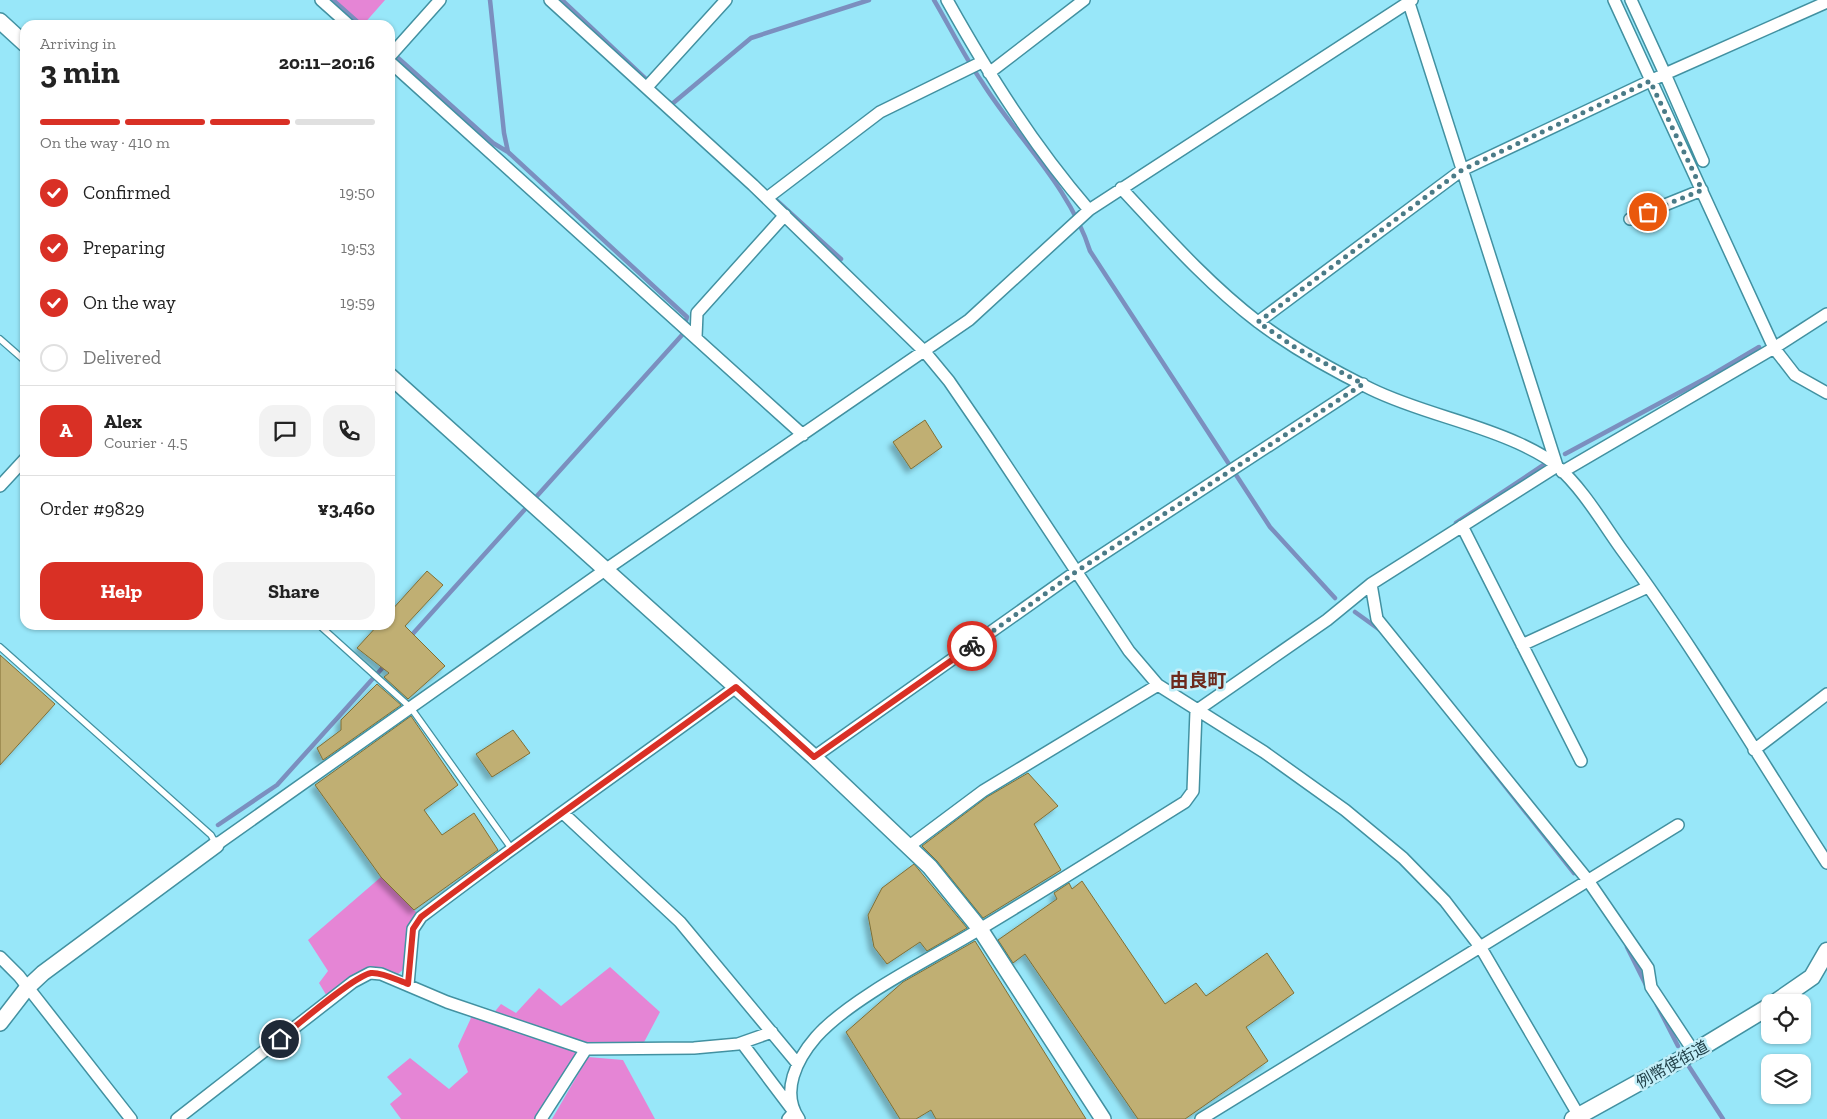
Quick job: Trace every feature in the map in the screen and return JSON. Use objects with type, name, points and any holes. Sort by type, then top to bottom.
[{"type":"main road","points":[[1788,994],[1812,977],[1826,959]]},
{"type":"main road","name":"例幣使街道","points":[[1576,1117],[1694,1052],[1761,1011]]},
{"type":"street","points":[[320,0],[343,20]]},
{"type":"street","points":[[395,50],[440,0]]},
{"type":"street","points":[[550,0],[767,198],[925,352],[955,388],[1129,651],[1158,685],[1196,711],[1264,752],[1336,804],[1403,858],[1445,900],[1481,948],[1576,1117]]},
{"type":"street","points":[[647,87],[726,0]]},
{"type":"street","points":[[948,0],[982,62],[1029,136],[1057,174],[1089,210]]},
{"type":"street","points":[[989,73],[1084,0]]},
{"type":"street","points":[[1614,0],[1774,348],[1795,375],[1827,393]]},
{"type":"street","points":[[1632,0],[1703,161]]},
{"type":"street","points":[[0,1023],[27,988],[119,915],[216,844],[605,570],[969,320],[1089,210],[1410,1],[1462,170],[1559,468]]},
{"type":"street","points":[[1258,322],[1462,170],[1665,74],[1827,2]]},
{"type":"street","points":[[0,21],[20,39]]},
{"type":"street","points":[[767,198],[880,112],[982,62]]},
{"type":"street","points":[[395,66],[696,337],[802,435]]},
{"type":"street","points":[[1121,188],[1189,260],[1258,322],[1300,350],[1363,384],[1423,409],[1495,432],[1531,450],[1559,468],[1582,494],[1648,587],[1827,863]]},
{"type":"street","points":[[1630,219],[1702,190]]},
{"type":"street","points":[[696,337],[697,313],[785,215]]},
{"type":"street","points":[[1196,711],[1327,620],[1371,584],[1462,526],[1559,468],[1774,348],[1827,314]]},
{"type":"street","points":[[395,381],[814,757],[930,867],[980,929],[1103,1119]]},
{"type":"street","points":[[814,757],[1077,571],[1363,384]]},
{"type":"street","points":[[0,486],[20,464]]},
{"type":"street","points":[[1462,526],[1581,761]]},
{"type":"street","points":[[1371,584],[1378,619],[1587,879],[1648,968],[1651,987],[1694,1052]]},
{"type":"street","points":[[1522,645],[1648,587]]},
{"type":"street","points":[[908,847],[983,791],[1158,685]]},
{"type":"street","points":[[408,984],[413,929],[421,917],[511,848],[564,814],[736,687]]},
{"type":"street","points":[[1754,750],[1827,694]]},
{"type":"street","points":[[794,1117],[792,1090],[797,1062],[817,1036],[835,1020],[868,997],[1185,802],[1193,791],[1196,711]]},
{"type":"street","points":[[564,814],[680,922],[797,1062]]},
{"type":"street","points":[[1201,1119],[1481,948],[1587,879],[1678,825]]},
{"type":"street","points":[[0,957],[27,988],[131,1119]]},
{"type":"street","points":[[177,1119],[353,982],[370,973],[381,974],[447,1002],[586,1049],[694,1048],[742,1043],[772,1032]]},
{"type":"street","points":[[742,1043],[794,1117]]},
{"type":"street","points":[[541,1119],[586,1049]]},
{"type":"lane","points":[[0,339],[20,357]]},
{"type":"lane","points":[[325,630],[411,708],[511,848]]},
{"type":"lane","points":[[0,647],[211,835],[216,844]]},
{"type":"shaded area","points":[[327,0],[385,0],[367,20],[349,20]]},
{"type":"shaded area","points":[[381,877],[421,917],[409,964],[396,976],[370,973],[328,998],[319,983],[328,971],[308,940]]},
{"type":"shaded area","points":[[610,967],[660,1012],[641,1048],[586,1049],[541,1119],[401,1119],[390,1104],[402,1094],[387,1077],[410,1058],[449,1089],[468,1072],[458,1046],[471,1018],[466,1009],[492,1015],[501,1004],[516,1013],[539,988],[561,1006]]},
{"type":"shaded area","points":[[588,1057],[623,1060],[655,1119],[552,1119]]},
{"type":"building","points":[[925,420],[942,447],[911,469],[893,442]]},
{"type":"building","points":[[427,571],[443,585],[405,626],[445,666],[408,699],[384,677],[389,673],[357,648],[373,630],[395,630],[395,606]]},
{"type":"building","points":[[0,655],[55,704],[0,765]]},
{"type":"building","points":[[377,684],[401,705],[323,760],[317,748],[341,730],[341,720]]},
{"type":"building","points":[[411,716],[458,785],[424,810],[442,835],[474,813],[498,850],[414,910],[381,877],[315,785]]},
{"type":"building","points":[[513,730],[530,753],[492,777],[476,754]]},
{"type":"building","points":[[1028,773],[1058,806],[1034,824],[1061,870],[983,918],[937,861],[922,846],[987,797]]},
{"type":"building","points":[[914,864],[967,928],[927,951],[920,942],[887,964],[874,947],[868,915],[882,888]]},
{"type":"building","points":[[1082,881],[1165,1004],[1196,983],[1206,996],[1267,953],[1294,993],[1246,1027],[1268,1061],[1185,1119],[1138,1119],[1025,954],[1013,963],[998,940],[1057,899],[1054,893],[1069,883],[1072,889]]},
{"type":"building","points":[[975,941],[1086,1119],[936,1119],[931,1110],[916,1119],[900,1119],[846,1032],[903,982]]},
{"type":"waterway","points":[[333,0],[355,20]]},
{"type":"waterway","points":[[409,638],[682,335],[687,317],[508,152],[504,133],[490,0]]},
{"type":"waterway","points":[[562,0],[649,82]]},
{"type":"waterway","points":[[669,102],[672,104],[751,38],[869,0]]},
{"type":"waterway","points":[[934,0],[975,72],[1070,205],[1090,251],[1270,527],[1335,598]]},
{"type":"waterway","points":[[397,57],[493,143],[508,152]]},
{"type":"waterway","points":[[775,199],[841,259]]},
{"type":"waterway","points":[[1565,454],[1710,376],[1759,347]]},
{"type":"waterway","points":[[1456,523],[1545,464]]},
{"type":"waterway","points":[[1355,612],[1380,630]]},
{"type":"waterway","points":[[218,825],[277,785],[386,664]]},
{"type":"waterway","points":[[1474,747],[1574,873]]},
{"type":"waterway","points":[[1627,947],[1646,985]]},
{"type":"waterway","points":[[1657,1005],[1678,1046]]},
{"type":"waterway","points":[[1688,1065],[1723,1119]]},
{"type":"way so far","points":[[972,646],[1077,571],[1363,384],[1330,368],[1258,322],[1462,170],[1650,81],[1702,190],[1648,212]]},
{"type":"district","name":"由良町","points":[[1198,680]]},
{"type":"route","points":[[280,1039],[353,982],[370,973],[381,974],[408,984],[409,950],[413,929],[421,917],[511,848],[564,814],[736,687],[814,757],[972,646]]}]
